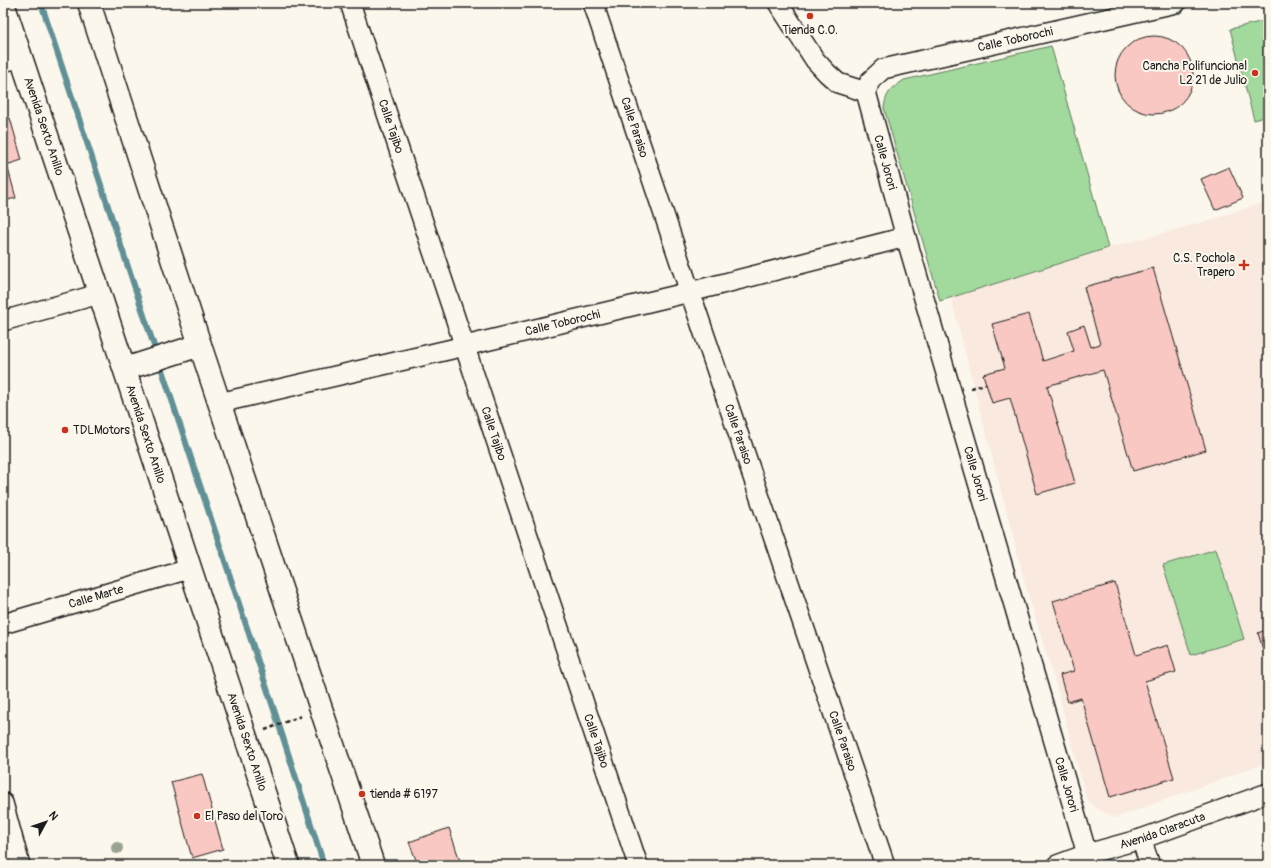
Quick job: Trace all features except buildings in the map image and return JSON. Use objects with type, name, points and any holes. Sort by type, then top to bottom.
[{"type":"main road","name":"Avenida Sexto Anillo","points":[[3,3],[12,59],[99,294],[135,366],[190,569],[288,865]]},
{"type":"main road","points":[[88,3],[373,865]]},
{"type":"main road","points":[[135,366],[200,345]]},
{"type":"street","name":"Calle Tajibo","points":[[350,3],[638,865]]},
{"type":"street","name":"Calle Paraiso","points":[[593,3],[885,865]]},
{"type":"street","points":[[778,3],[815,60],[827,73],[838,83],[866,92]]},
{"type":"street","name":"Calle Toborochi","points":[[866,92],[870,81],[883,69],[1176,3]]},
{"type":"street","name":"Calle Jorori","points":[[866,92],[906,237],[1087,854]]},
{"type":"street","name":"Calle Toborochi","points":[[219,403],[690,292],[906,237]]},
{"type":"street","points":[[3,321],[99,294]]},
{"type":"street","name":"Calle Marte","points":[[3,624],[190,569]]},
{"type":"street","name":"Avenida Claracuta","points":[[1057,865],[1087,854],[1141,839],[1268,793]]},
{"type":"street","points":[[3,803],[20,865]]},
{"type":"street","points":[[1141,839],[1150,865]]},
{"type":"path","points":[[266,730],[292,720]]},
{"type":"shaded area","points":[[1268,201],[1268,762],[1115,818],[1096,808],[1086,797],[1057,688],[1026,587],[951,298],[1108,248],[1207,221]]},
{"type":"green space","name":"Cancha Polifuncional L2 21 de Julio","points":[[1268,20],[1268,116],[1254,120],[1230,29]]},
{"type":"green space","points":[[1051,46],[1108,248],[940,301],[884,108],[886,98],[892,89],[904,80]]},
{"type":"green space","points":[[1216,549],[1244,639],[1191,655],[1163,565]]},
{"type":"waterway","points":[[41,3],[324,865]]},
{"type":"place","name":"Tienda C.O.","points":[[810,16]]},
{"type":"place","name":"Cancha Polifuncional L2 21 de Julio","points":[[1255,73]]},
{"type":"place","name":"C.S. Pochola Trapero","points":[[1244,265]]},
{"type":"place","name":"TDLMotors","points":[[65,430]]},
{"type":"place","name":"tienda # 6197","points":[[362,794]]},
{"type":"place","name":"El Paso del Toro","points":[[197,816]]}]
